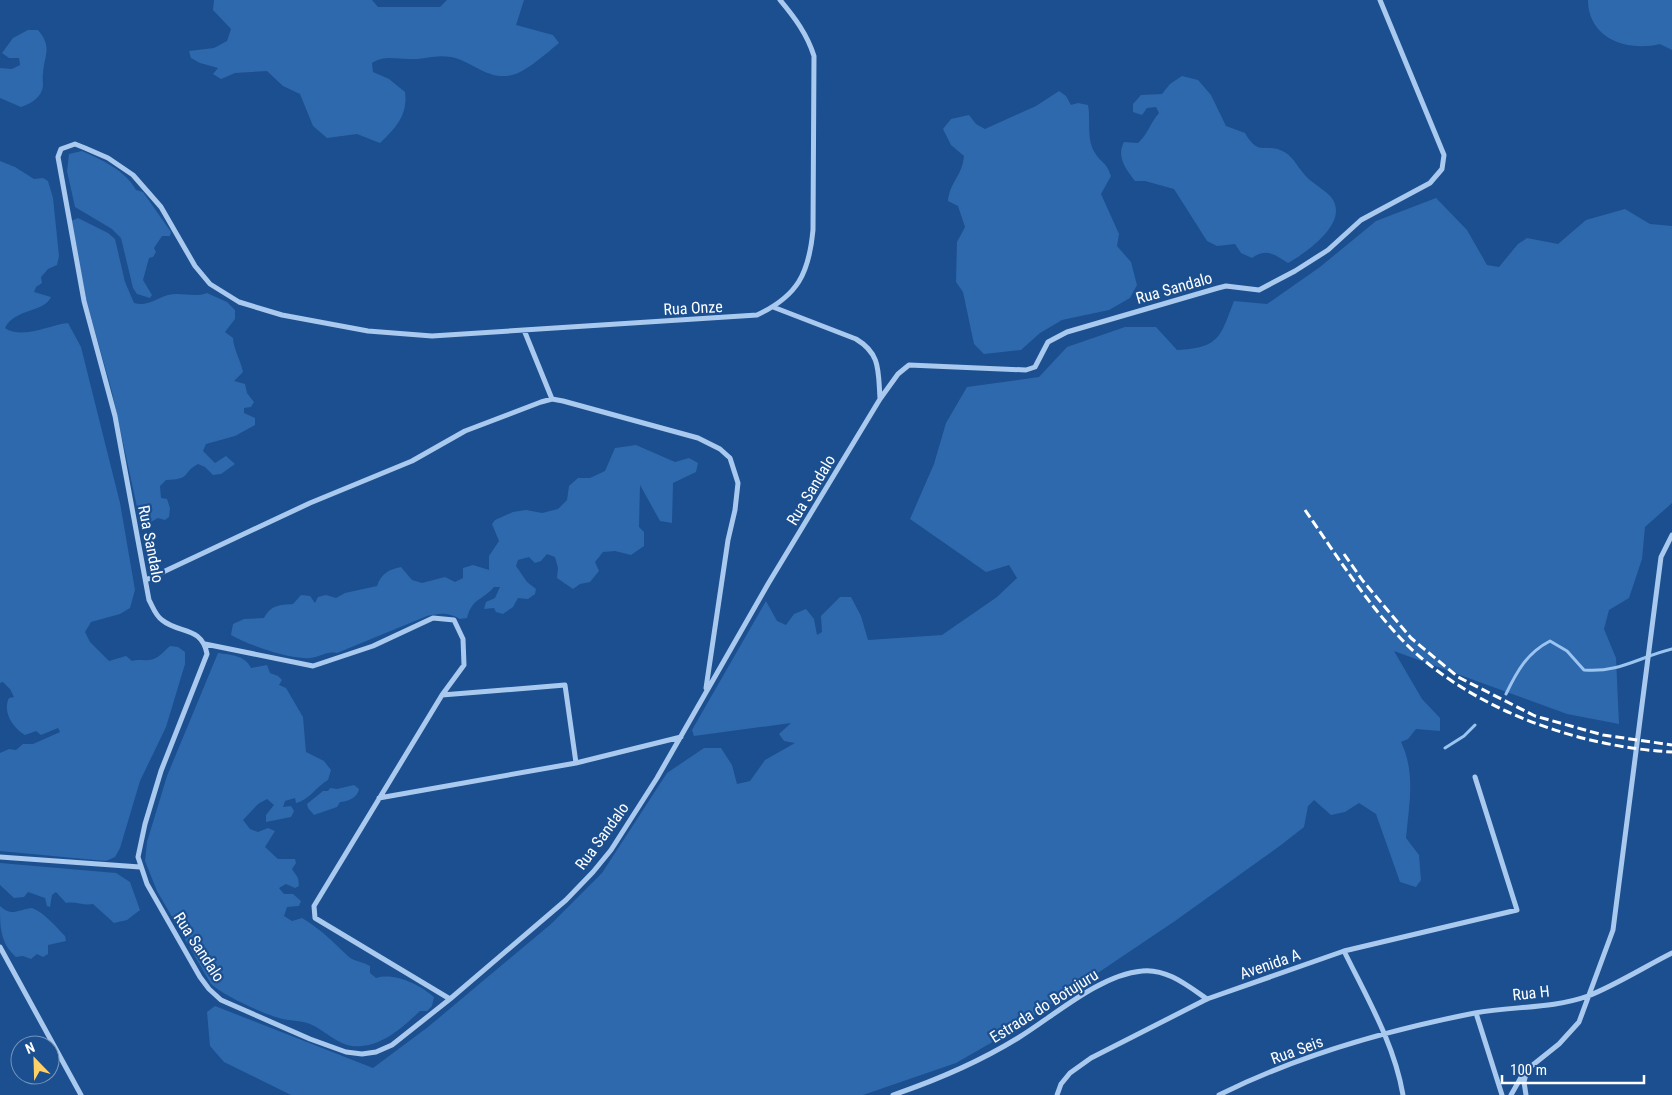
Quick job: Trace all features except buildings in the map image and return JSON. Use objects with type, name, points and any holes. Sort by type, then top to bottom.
[{"type":"street","name":"Rua Onze","points":[[58,156],[61,149],[75,144],[108,158],[133,175],[161,207],[196,266],[210,284],[239,302],[282,315],[368,331],[432,336],[592,324],[757,315],[785,298],[805,272],[810,254],[813,230],[816,74],[814,56],[809,40],[800,25],[780,0]]},
{"type":"street","name":"Rua Sandalo","points":[[58,156],[84,302],[115,416],[149,600],[162,621],[199,637],[205,644],[207,654],[204,666],[161,771],[144,824],[138,857],[140,867],[165,919],[209,989],[221,1000],[310,1040],[346,1052],[362,1054],[376,1052],[392,1045],[450,998],[566,900],[611,850],[681,738],[705,693],[880,399],[898,374],[909,365],[1026,370],[1035,367],[1048,342],[1055,336],[1226,286],[1259,290],[1312,261],[1360,220],[1430,183],[1442,170],[1444,155],[1380,0]]},
{"type":"street","points":[[773,307],[867,345],[875,357],[880,399]]},
{"type":"street","points":[[524,330],[552,400]]},
{"type":"street","points":[[146,580],[310,504],[412,460],[466,431],[552,400],[698,438],[720,449],[730,458],[738,483],[705,693]]},
{"type":"street","points":[[1511,1095],[1516,1083],[1528,1068],[1571,1033],[1579,1022],[1613,930],[1661,557],[1672,535]]},
{"type":"street","points":[[205,644],[313,666],[373,646],[433,618],[454,620],[463,639],[464,665],[442,695],[314,906],[315,918],[450,998]]},
{"type":"street","points":[[442,695],[565,685],[576,763]]},
{"type":"street","points":[[379,798],[576,763],[681,738]]},
{"type":"street","name":"Avenida A","points":[[1057,1095],[1061,1084],[1070,1073],[1091,1058],[1207,999],[1344,951],[1517,910],[1475,777]]},
{"type":"street","points":[[0,857],[140,867]]},
{"type":"street","points":[[0,948],[81,1095]]},
{"type":"street","points":[[1344,951],[1384,1033],[1398,1068],[1403,1095]]},
{"type":"street","name":"Rua H","points":[[1384,1033],[1476,1013],[1562,1002],[1588,996],[1672,953]]},
{"type":"street","name":"Estrada do Botujuru","points":[[893,1095],[955,1072],[978,1061],[1019,1038],[1099,985],[1122,975],[1143,970],[1164,974],[1188,986],[1207,999]]},
{"type":"street","points":[[1476,1013],[1502,1095]]},
{"type":"street","name":"Rua Seis","points":[[1219,1095],[1249,1080],[1384,1033]]},
{"type":"street","points":[[1526,1095],[1524,1082],[1528,1068]]},
{"type":"shaded area","points":[[214,0],[372,0],[378,7],[440,7],[447,0],[524,0],[516,25],[553,35],[559,43],[524,70],[512,75],[503,76],[488,73],[451,57],[381,59],[372,63],[373,72],[389,79],[405,92],[405,108],[396,126],[380,143],[357,134],[327,138],[313,126],[300,94],[283,86],[267,71],[235,73],[221,79],[213,74],[218,68],[200,63],[191,58],[189,51],[214,48],[227,41],[231,29],[213,10]]},
{"type":"shaded area","points":[[1588,0],[1672,0],[1672,50],[1660,44],[1635,46],[1612,40],[1602,33],[1595,24],[1590,13]]},
{"type":"shaded area","points":[[28,30],[38,30],[45,42],[43,87],[41,93],[34,101],[21,107],[0,98],[0,68],[12,69],[20,65],[19,58],[9,58],[2,53],[13,38]]},
{"type":"shaded area","points":[[1182,76],[1198,80],[1211,95],[1226,126],[1245,133],[1254,145],[1258,147],[1275,148],[1284,152],[1291,157],[1307,177],[1331,197],[1336,207],[1331,226],[1315,244],[1288,263],[1270,253],[1262,253],[1252,258],[1241,253],[1235,244],[1217,246],[1207,241],[1174,189],[1145,181],[1135,181],[1125,167],[1121,153],[1124,142],[1138,143],[1159,113],[1156,107],[1147,108],[1142,115],[1133,112],[1133,104],[1141,95],[1162,94],[1170,84]]},
{"type":"shaded area","points":[[1059,91],[1066,96],[1071,105],[1078,103],[1088,105],[1092,148],[1107,167],[1111,176],[1101,194],[1119,234],[1117,246],[1131,262],[1137,285],[1130,298],[1109,310],[1062,320],[1040,333],[1021,350],[984,354],[974,344],[963,292],[956,282],[957,242],[965,227],[958,206],[948,201],[951,188],[961,169],[964,156],[951,145],[943,129],[951,119],[969,115],[976,124],[985,129],[1036,106]]},
{"type":"shaded area","points":[[82,151],[112,166],[126,177],[136,190],[143,192],[171,232],[170,236],[162,236],[154,248],[156,252],[153,257],[149,258],[143,280],[152,295],[150,298],[137,294],[133,288],[121,238],[112,229],[75,207],[67,171],[69,154]]},
{"type":"shaded area","points":[[0,161],[15,167],[34,179],[43,178],[48,181],[53,198],[59,256],[57,265],[48,269],[41,277],[42,283],[36,287],[34,292],[51,297],[42,306],[15,317],[5,328],[19,333],[68,323],[81,347],[120,503],[135,590],[130,608],[120,614],[91,622],[85,632],[90,642],[109,661],[126,656],[132,661],[152,660],[170,646],[178,647],[185,652],[185,664],[166,727],[140,781],[120,848],[115,857],[106,861],[0,851],[0,753],[9,749],[16,750],[23,744],[33,744],[60,732],[58,728],[41,735],[36,731],[25,735],[16,728],[10,719],[7,709],[9,698],[14,697],[10,689],[3,682],[0,683]]},
{"type":"shaded area","points":[[1436,198],[1467,230],[1487,265],[1499,267],[1518,244],[1527,238],[1558,244],[1586,220],[1625,209],[1650,224],[1672,226],[1672,503],[1645,527],[1642,559],[1629,598],[1609,610],[1604,629],[1616,658],[1619,724],[1567,714],[1394,651],[1422,699],[1440,718],[1440,731],[1416,729],[1408,739],[1401,742],[1409,765],[1410,777],[1410,801],[1406,838],[1419,855],[1421,880],[1416,887],[1400,882],[1376,814],[1359,803],[1345,812],[1331,815],[1314,800],[1308,806],[1304,827],[1281,845],[1175,921],[1010,1032],[956,1063],[863,1095],[291,1095],[224,1062],[210,1046],[207,1012],[215,1006],[373,1068],[428,1027],[551,924],[602,873],[667,773],[704,748],[721,748],[732,765],[737,784],[750,781],[765,760],[795,743],[784,741],[779,734],[791,723],[694,736],[692,730],[766,601],[777,621],[786,625],[794,614],[806,609],[814,619],[817,635],[822,632],[821,616],[840,597],[851,597],[861,616],[868,640],[942,635],[997,597],[1017,578],[1009,565],[986,572],[910,519],[934,464],[946,423],[967,387],[1039,377],[1067,347],[1125,327],[1156,327],[1177,350],[1202,347],[1210,343],[1221,332],[1234,301],[1267,304],[1320,267],[1376,221]]},
{"type":"shaded area","points":[[78,218],[108,233],[115,239],[125,282],[134,303],[143,304],[173,294],[197,295],[207,293],[227,302],[235,310],[235,319],[225,332],[233,338],[243,372],[234,381],[245,384],[247,393],[254,402],[251,407],[244,408],[244,413],[255,418],[255,425],[235,436],[206,444],[203,451],[215,463],[226,456],[235,464],[221,474],[213,475],[205,467],[198,464],[184,477],[166,480],[160,486],[161,498],[167,499],[170,508],[169,517],[165,520],[158,518],[149,523],[139,516],[112,392],[86,299],[71,221]]},
{"type":"shaded area","points":[[636,445],[675,462],[689,458],[698,463],[696,472],[673,483],[672,523],[660,521],[640,485],[639,527],[644,532],[644,546],[631,555],[615,551],[603,552],[595,562],[599,571],[590,582],[580,584],[573,589],[557,578],[558,568],[555,557],[547,554],[541,561],[535,563],[529,557],[518,560],[516,566],[527,582],[536,589],[535,594],[528,599],[518,598],[513,607],[503,614],[496,612],[494,608],[484,609],[486,602],[495,598],[500,587],[494,587],[475,603],[467,618],[460,619],[444,614],[427,616],[337,653],[317,657],[292,657],[270,651],[231,635],[233,624],[244,619],[264,618],[273,608],[280,605],[293,604],[301,595],[310,596],[315,603],[318,597],[326,595],[336,598],[345,593],[377,586],[383,575],[397,568],[401,567],[412,580],[422,583],[445,577],[455,582],[463,578],[463,568],[473,565],[489,570],[489,556],[499,541],[492,524],[495,520],[513,512],[526,510],[542,513],[558,509],[567,500],[569,486],[578,478],[590,478],[605,471],[615,448]]},
{"type":"shaded area","points":[[218,653],[241,658],[251,668],[267,665],[270,673],[282,680],[279,685],[286,688],[303,717],[306,752],[324,761],[331,770],[328,780],[305,799],[296,803],[295,798],[285,801],[283,807],[291,806],[294,811],[291,817],[266,822],[266,815],[274,805],[267,799],[258,804],[243,820],[250,829],[258,832],[268,828],[275,831],[265,847],[278,859],[295,859],[296,863],[292,869],[298,878],[299,886],[295,888],[286,884],[279,888],[284,894],[293,894],[301,901],[299,906],[287,907],[284,916],[292,921],[302,918],[309,922],[351,958],[370,966],[370,973],[376,978],[399,978],[422,988],[434,997],[432,1006],[427,1011],[420,1011],[401,1028],[379,1042],[362,1046],[348,1045],[310,1024],[272,1016],[243,1004],[217,989],[211,984],[157,891],[145,861],[147,842],[167,776]]},
{"type":"shaded area","points":[[354,785],[359,789],[355,797],[340,802],[337,807],[314,815],[308,808],[307,804],[323,791],[328,791],[330,788],[337,789]]},
{"type":"shaded area","points":[[0,863],[116,873],[130,882],[140,910],[127,920],[114,923],[93,904],[66,903],[56,892],[52,895],[50,907],[47,906],[45,898],[28,892],[24,897],[14,898],[0,885]]},
{"type":"shaded area","points":[[0,906],[11,912],[32,908],[37,910],[50,920],[65,936],[66,941],[48,945],[48,954],[43,957],[37,954],[31,959],[23,956],[16,957],[7,946],[2,934]]},
{"type":"waterway","points":[[1506,694],[1524,663],[1535,651],[1550,641],[1567,651],[1584,670],[1619,667],[1672,649]]},
{"type":"waterway","points":[[1445,748],[1464,736],[1475,725]]},
{"type":"railway","points":[[1305,510],[1353,579],[1392,629],[1433,667],[1463,688],[1495,706],[1529,721],[1565,733],[1637,749],[1672,752]]},
{"type":"railway","points":[[1344,554],[1363,581],[1411,638],[1458,677],[1535,716],[1603,735],[1672,745]]}]
